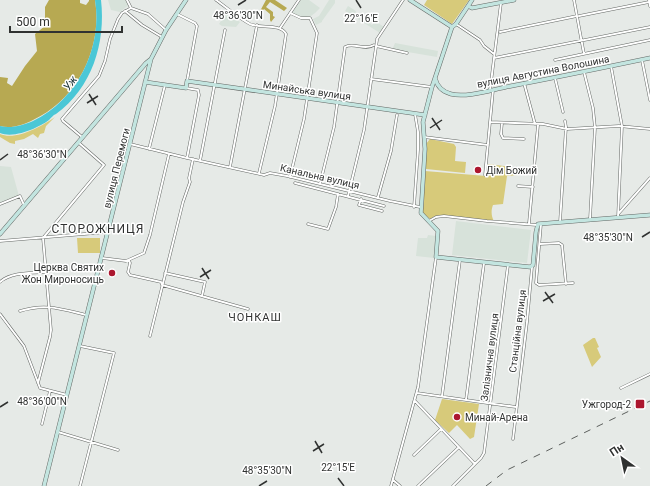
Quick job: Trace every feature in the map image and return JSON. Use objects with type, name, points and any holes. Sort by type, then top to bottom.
[{"type":"street","points":[[127,0],[131,8],[148,14],[166,30]]},
{"type":"street","name":"вулиця Перемоги","points":[[44,486],[151,59],[166,30],[186,0]]},
{"type":"street","points":[[216,0],[251,24],[280,28],[285,31],[286,34],[275,106],[259,173]]},
{"type":"street","points":[[280,28],[299,0]]},
{"type":"street","points":[[348,196],[364,130],[375,45],[403,0]]},
{"type":"street","points":[[410,0],[452,27]]},
{"type":"street","points":[[391,486],[417,393],[436,257],[438,231],[422,214],[421,207],[424,167],[423,124],[432,87],[452,27],[456,24],[472,0]]},
{"type":"street","points":[[468,6],[472,8],[514,0]]},
{"type":"street","points":[[574,0],[584,54]]},
{"type":"street","points":[[500,32],[649,1],[650,6]]},
{"type":"street","points":[[485,175],[494,54],[501,2]]},
{"type":"street","points":[[83,138],[62,119],[99,76],[105,61],[110,39],[118,19],[125,11],[131,8]]},
{"type":"street","points":[[125,11],[142,25],[162,37]]},
{"type":"street","points":[[290,13],[301,18],[310,18],[317,33],[299,141],[290,177]]},
{"type":"street","points":[[177,14],[195,23],[197,26],[186,88]]},
{"type":"street","points":[[456,24],[480,40],[484,46],[494,54]]},
{"type":"street","points":[[230,167],[257,25]]},
{"type":"street","points":[[494,58],[650,26]]},
{"type":"street","points":[[200,161],[226,30]]},
{"type":"street","points":[[555,60],[650,40]]},
{"type":"street","points":[[320,184],[334,127],[345,46],[370,47],[375,45],[407,53]]},
{"type":"street","name":"вулиця Августина Волошина","points":[[432,87],[440,88],[449,94],[459,95],[524,84],[650,58]]},
{"type":"street","points":[[0,234],[151,59]]},
{"type":"street","points":[[642,60],[650,100]]},
{"type":"street","points":[[610,66],[622,126],[618,215]]},
{"type":"street","points":[[584,72],[593,108],[595,128],[590,220]]},
{"type":"street","points":[[555,77],[563,112]]},
{"type":"street","points":[[435,78],[440,88]]},
{"type":"street","points":[[371,79],[432,87]]},
{"type":"street","name":"Минайська вулиця","points":[[187,81],[425,115]]},
{"type":"street","points":[[145,82],[198,90],[199,95],[187,158]]},
{"type":"street","points":[[524,84],[536,124],[533,187],[529,223]]},
{"type":"street","points":[[149,149],[165,85]]},
{"type":"street","points":[[414,207],[418,150],[418,132],[415,113]]},
{"type":"street","points":[[378,197],[391,151],[397,115]]},
{"type":"street","points":[[560,222],[565,121]]},
{"type":"street","points":[[490,122],[536,124],[565,129],[622,126],[650,129]]},
{"type":"street","points":[[502,123],[501,134],[503,138],[524,139]]},
{"type":"street","points":[[424,137],[488,145]]},
{"type":"street","points":[[38,383],[50,338],[49,306],[43,238],[104,165],[79,142]]},
{"type":"street","name":"Канальна вулиця","points":[[130,144],[264,175],[273,173],[378,197],[414,207],[421,207]]},
{"type":"street","points":[[102,258],[123,261],[129,260],[144,253],[150,235],[169,154]]},
{"type":"street","points":[[150,336],[165,273],[190,182],[189,178],[193,159]]},
{"type":"street","points":[[618,215],[650,178]]},
{"type":"street","points":[[294,182],[384,206]]},
{"type":"street","points":[[518,186],[533,187]]},
{"type":"street","points":[[308,224],[328,229],[338,194]]},
{"type":"street","points":[[0,204],[20,196],[24,205]]},
{"type":"street","points":[[361,199],[359,205],[382,211]]},
{"type":"street","points":[[429,221],[436,217],[444,216],[487,221],[539,224],[590,220],[618,215],[650,215]]},
{"type":"street","points":[[539,224],[540,244],[536,283],[539,285],[573,283]]},
{"type":"street","name":"Станційна вулиця","points":[[513,439],[532,267],[539,224]]},
{"type":"street","points":[[0,241],[108,232]]},
{"type":"street","points":[[540,244],[559,243],[562,245],[566,284]]},
{"type":"street","points":[[436,257],[532,267]]},
{"type":"street","points":[[129,260],[129,274],[161,282],[163,286],[248,309]]},
{"type":"street","points":[[442,396],[460,260]]},
{"type":"street","points":[[466,400],[484,263]]},
{"type":"street","name":"Залізнична вулиця","points":[[453,486],[484,453],[508,265]]},
{"type":"street","points":[[0,282],[5,278],[12,276],[46,272]]},
{"type":"street","points":[[165,273],[205,282],[202,296]]},
{"type":"street","points":[[47,283],[96,279]]},
{"type":"street","points":[[20,311],[35,307],[49,306],[87,315]]},
{"type":"street","points":[[0,314],[24,346],[41,389],[67,395]]},
{"type":"street","points":[[80,346],[114,354],[80,486]]},
{"type":"street","points":[[621,388],[650,374]]},
{"type":"street","points":[[42,424],[50,391]]},
{"type":"street","points":[[417,393],[516,407]]},
{"type":"street","points":[[415,401],[458,448],[475,464]]},
{"type":"street","points":[[414,455],[441,429]]},
{"type":"street","points":[[58,432],[118,450]]},
{"type":"street","points":[[418,486],[458,448]]},
{"type":"street","points":[[393,480],[400,486]]},
{"type":"shaded area","points":[[49,0],[80,0],[80,3],[86,5],[89,0],[95,0],[95,36],[84,70],[74,86],[62,100],[49,111],[21,125],[13,127],[0,126],[0,77],[8,78],[7,83],[12,86],[37,51],[35,34],[45,26],[45,7]]},
{"type":"shaded area","points":[[108,0],[126,0],[130,4],[120,12],[111,10]]},
{"type":"shaded area","points":[[266,0],[275,0],[287,8],[284,11],[270,2],[266,7],[273,12],[273,16],[275,17],[271,22],[270,14],[264,9],[260,14],[259,13]]},
{"type":"shaded area","points":[[301,0],[309,0],[320,8],[311,16],[298,16],[292,12]]},
{"type":"shaded area","points":[[329,0],[335,0],[335,3],[322,22],[316,25],[313,19],[319,16]]},
{"type":"shaded area","points":[[427,0],[469,0],[452,24],[424,5]]},
{"type":"shaded area","points":[[348,6],[356,11],[355,14],[372,25],[375,21],[384,27],[380,33],[345,11]]},
{"type":"shaded area","points":[[226,13],[240,22],[236,27],[222,26],[219,24]]},
{"type":"shaded area","points":[[395,43],[438,51],[437,57],[396,50],[393,48]]},
{"type":"shaded area","points":[[55,117],[46,126],[44,133],[40,134],[38,138],[33,134],[24,139],[15,141],[15,144],[10,143],[0,137],[0,134],[14,136],[29,132]]},
{"type":"shaded area","points":[[430,139],[454,144],[456,147],[455,161],[466,162],[465,173],[426,169],[426,144]]},
{"type":"shaded area","points":[[488,164],[511,167],[518,175],[507,176],[503,204],[493,205],[492,207],[494,221],[444,216],[435,216],[430,219],[422,213],[425,171],[486,176]]},
{"type":"shaded area","points":[[0,166],[11,167],[19,196],[0,203]]},
{"type":"shaded area","points":[[456,221],[531,230],[527,263],[452,255]]},
{"type":"shaded area","points":[[428,235],[436,236],[434,258],[416,256],[418,238],[427,238]]},
{"type":"shaded area","points":[[77,238],[100,238],[100,253],[78,253]]},
{"type":"shaded area","points":[[595,338],[599,347],[597,348],[601,357],[592,367],[583,345]]},
{"type":"shaded area","name":"Минай-Арена","points":[[442,399],[479,404],[474,437],[470,439],[457,425],[449,433],[435,420]]},
{"type":"water","points":[[95,0],[101,0],[101,32],[94,63],[79,91],[56,114],[43,124],[25,132],[16,134],[8,135],[0,133],[0,126],[13,127],[21,125],[33,121],[49,112],[74,86],[84,71],[95,36]]},
{"type":"railway","points":[[486,486],[507,470],[650,401]]},
{"type":"place","name":"Дім Божий","points":[[478,170]]},
{"type":"place","name":"Церква Святих Жон Мироносиць","points":[[112,273]]},
{"type":"place","name":"Ужгород-2","points":[[640,404]]},
{"type":"place","name":"Минай-Арена","points":[[457,417]]},
{"type":"district","name":"СТОРОЖНИЦЯ","points":[[98,229]]},
{"type":"district","name":"ЧОНКАШ","points":[[255,317]]},
{"type":"water label","name":"Уж","points":[[70,83]]}]
